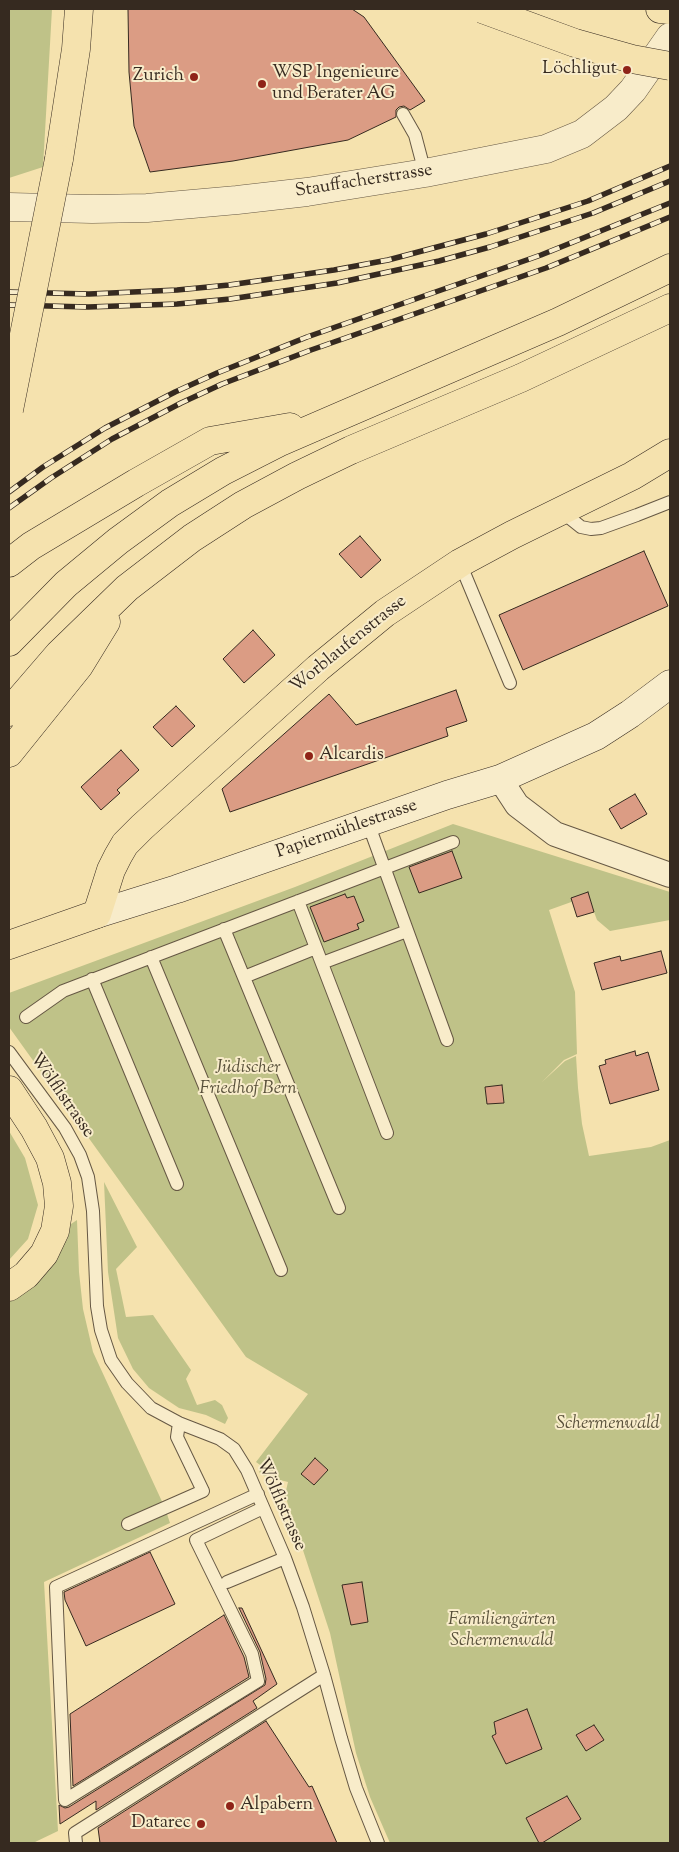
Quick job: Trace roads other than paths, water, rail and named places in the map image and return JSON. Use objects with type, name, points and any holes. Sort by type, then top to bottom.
[{"type":"main road","points":[[9,410],[59,159],[75,57],[79,9]]},
{"type":"main road","points":[[482,9],[575,43],[632,59],[670,66]]},
{"type":"main road","points":[[660,9],[670,10]]},
{"type":"main road","points":[[9,642],[66,584],[118,541],[170,503],[223,471],[262,451],[465,364],[613,297],[670,268]]},
{"type":"main road","points":[[9,712],[58,654],[127,588],[192,538],[243,505],[296,476],[351,450],[513,381],[605,340],[670,308]]},
{"type":"main road","points":[[10,562],[31,546],[210,441],[336,418]]},
{"type":"main road","name":"Worblaufenstrasse","points":[[97,914],[111,870],[125,844],[350,640],[401,602],[460,563],[632,476],[670,453]]},
{"type":"main road","points":[[9,753],[79,666],[127,588]]},
{"type":"main road","name":"Papiermühlestrasse","points":[[9,945],[97,914]]},
{"type":"main road","points":[[9,1090],[34,1128],[50,1158],[57,1183],[59,1206],[55,1231],[44,1254],[26,1275],[9,1287]]},
{"type":"street","points":[[660,9],[670,21]]},
{"type":"street","name":"Stauffacherstrasse","points":[[9,206],[92,209],[202,204],[307,192],[532,153],[559,145],[582,134],[605,118],[627,97],[670,37]]},
{"type":"street","name":"Papiermühlestrasse","points":[[97,914],[177,889],[447,795],[500,779],[596,736],[630,714],[670,684]]},
{"type":"street","points":[[500,779],[517,805],[555,834],[670,875]]},
{"type":"lane","points":[[402,114],[414,135],[425,173]]},
{"type":"lane","points":[[561,511],[581,526],[591,529],[601,528],[670,502]]},
{"type":"lane","points":[[460,563],[510,683]]},
{"type":"lane","points":[[368,823],[447,1040]]},
{"type":"lane","points":[[26,1017],[63,991],[453,842]]},
{"type":"lane","points":[[298,901],[388,1133]]},
{"type":"lane","points":[[224,929],[339,1208]]},
{"type":"lane","points":[[322,963],[407,931]]},
{"type":"lane","points":[[244,977],[316,948]]},
{"type":"lane","points":[[151,957],[281,1270]]},
{"type":"lane","points":[[92,980],[177,1184]]},
{"type":"lane","name":"Wölflistrasse","points":[[9,1052],[65,1128],[80,1155],[88,1177],[93,1211],[97,1306],[101,1330],[111,1360],[117,1371],[140,1398],[157,1412],[179,1423],[212,1435],[227,1444],[244,1463],[285,1558],[308,1623],[356,1788],[378,1843]]},
{"type":"lane","points":[[128,1524],[203,1491],[178,1437],[179,1423]]},
{"type":"lane","points":[[258,1494],[56,1587],[65,1800],[258,1681],[252,1654],[196,1540],[263,1508]]},
{"type":"lane","points":[[227,1582],[285,1558]]},
{"type":"lane","points":[[76,1843],[75,1833],[324,1675]]},
{"type":"railway","points":[[9,292],[89,294],[177,290],[229,285],[388,260],[486,234],[588,201],[670,166]]},
{"type":"railway","points":[[9,305],[88,307],[177,304],[230,299],[337,283],[439,261],[490,247],[593,213],[670,181]]},
{"type":"railway","points":[[9,492],[43,467],[105,428],[217,373],[307,337],[541,255],[670,203]]},
{"type":"railway","points":[[9,508],[51,478],[112,439],[222,384],[311,350],[546,268],[670,217]]},
{"type":"place","name":"Löchligut","points":[[627,70]]},
{"type":"place","name":"Zurich","points":[[194,77]]},
{"type":"place","name":"WSP Ingenieure und Berater AG","points":[[262,84]]},
{"type":"place","name":"Alcardis","points":[[309,756]]},
{"type":"place","name":"Alpabern","points":[[230,1806]]},
{"type":"place","name":"Datarec","points":[[201,1824]]},
{"type":"park label","name":"Jüdischer Friedhof Bern","points":[[248,1079]]},
{"type":"park label","name":"Schermenwald","points":[[608,1425]]},
{"type":"park label","name":"Familiengärten Schermenwald","points":[[502,1631]]}]
